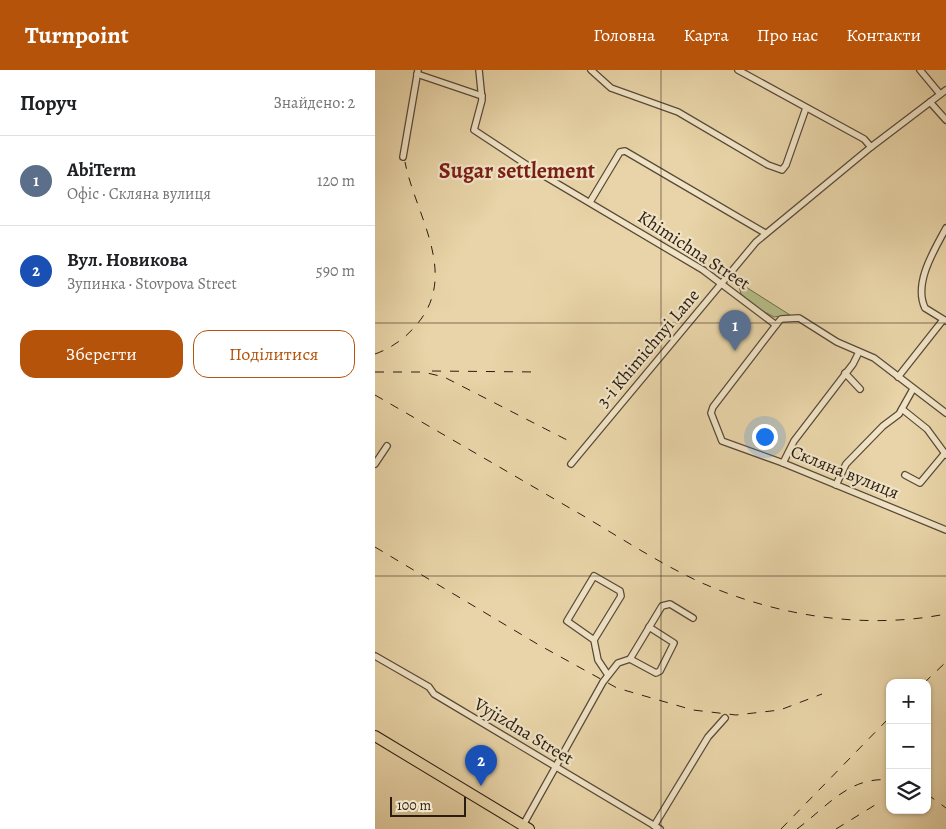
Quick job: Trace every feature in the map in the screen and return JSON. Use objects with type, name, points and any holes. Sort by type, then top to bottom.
[{"type":"main road","points":[[375,736],[524,828]]},
{"type":"street","name":"Khimichna Street","points":[[479,70],[482,96],[474,130],[536,171],[703,270],[776,325]]},
{"type":"street","points":[[591,70],[611,88],[677,112],[768,166],[782,170],[786,165],[806,108]]},
{"type":"street","points":[[738,70],[864,140],[871,147]]},
{"type":"street","points":[[921,70],[940,94]]},
{"type":"street","points":[[403,157],[417,72],[482,96]]},
{"type":"street","name":"3-i Khimichnyi Lane","points":[[571,464],[765,233],[816,194],[871,147],[946,90]]},
{"type":"street","points":[[930,102],[946,120]]},
{"type":"street","points":[[589,202],[620,152],[625,151],[765,233]]},
{"type":"street","points":[[899,377],[944,320],[925,308],[923,297],[924,273],[946,228]]},
{"type":"street","points":[[776,325],[781,319],[799,318],[837,342],[874,358],[946,413]]},
{"type":"street","name":"Скляна вулиця","points":[[776,325],[713,407],[711,413],[722,441],[783,463],[946,530]]},
{"type":"street","points":[[783,463],[794,441],[853,364],[859,352]]},
{"type":"street","points":[[845,373],[860,389]]},
{"type":"street","points":[[836,485],[846,464],[867,440],[899,414],[913,389]]},
{"type":"street","points":[[902,410],[927,429],[945,454],[920,483],[905,475]]},
{"type":"street","points":[[375,464],[387,446]]},
{"type":"street","points":[[595,640],[569,624],[567,618],[594,576],[621,591],[621,596],[595,640],[595,650],[606,673]]},
{"type":"street","points":[[524,828],[606,673],[618,663],[630,659],[662,606],[670,604],[693,618]]},
{"type":"street","points":[[630,659],[656,673],[660,671],[674,643],[649,627]]},
{"type":"street","name":"Vyjizdna Street","points":[[375,656],[429,687],[434,694],[657,827]]},
{"type":"street","points":[[657,827],[708,738],[725,718]]},
{"type":"green space","points":[[738,282],[790,315],[774,317],[759,309],[741,294]]},
{"type":"railway","points":[[375,354],[393,345],[414,328],[430,304],[435,284],[435,264],[431,243],[405,162]]},
{"type":"railway","points":[[432,371],[537,372]]},
{"type":"railway","points":[[375,372],[423,372],[444,377],[569,441]]},
{"type":"railway","points":[[375,395],[634,547],[702,583],[760,604],[822,617],[884,621],[946,614]]},
{"type":"railway","points":[[375,547],[539,645],[617,688],[693,710],[736,715],[780,710],[822,694]]},
{"type":"railway","points":[[928,679],[946,662]]},
{"type":"railway","points":[[781,829],[886,721]]},
{"type":"railway","points":[[797,829],[850,788],[875,780],[886,780]]},
{"type":"railway","points":[[931,797],[946,808]]},
{"type":"railway","points":[[836,829],[875,805]]},
{"type":"place","name":"AbiTerm","points":[[735,351]]},
{"type":"place","name":"Вул. Новикова","points":[[481,786]]},
{"type":"district","name":"Sugar settlement","points":[[517,171]]}]
